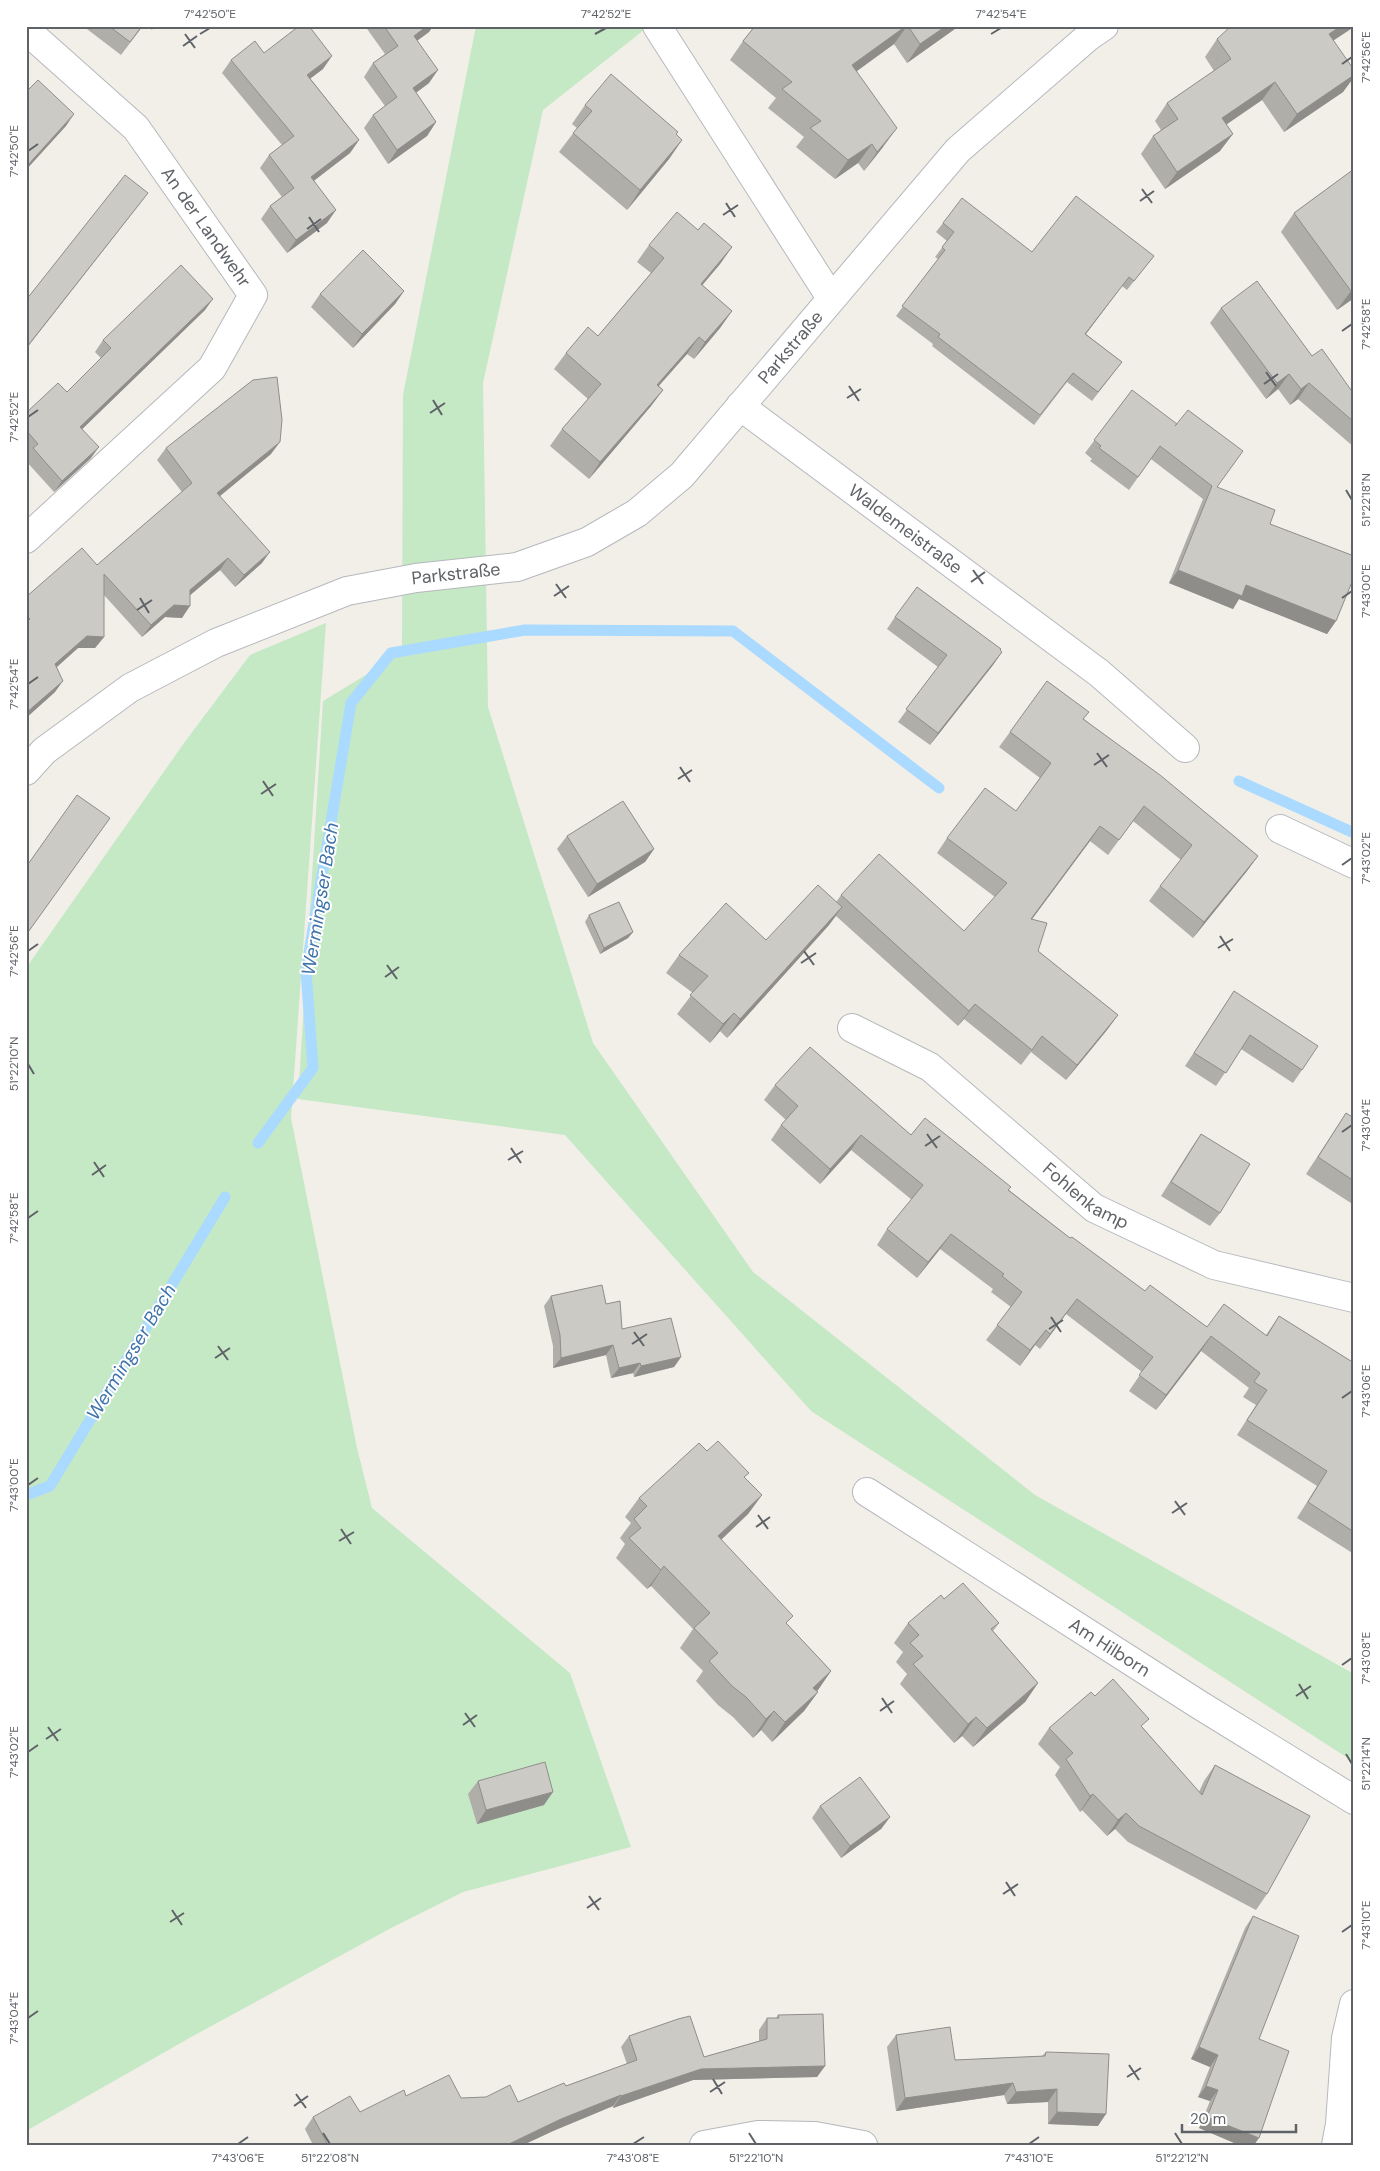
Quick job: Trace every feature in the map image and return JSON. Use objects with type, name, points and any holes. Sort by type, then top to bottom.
[{"type":"street","points":[[26,30],[29,26]]},
{"type":"street","name":"Parkstraße","points":[[657,26],[831,298]]},
{"type":"street","name":"Parkstraße","points":[[26,771],[44,751],[130,688],[233,636],[347,591],[416,578],[517,567],[587,542],[637,513],[682,475],[958,150],[1088,37],[1104,26]]},
{"type":"street","name":"An der Landwehr","points":[[26,30],[136,128],[253,295],[212,368],[26,539]]},
{"type":"street","name":"Waldemeistraße","points":[[740,406],[1099,673],[1185,748]]},
{"type":"street","points":[[1280,829],[1354,864]]},
{"type":"street","name":"Fohlenkamp","points":[[852,1028],[930,1067],[1094,1208],[1214,1266],[1354,1298]]},
{"type":"street","name":"Am Hilborn","points":[[867,1492],[1190,1699],[1354,1800]]},
{"type":"street","points":[[1336,2145],[1340,2124],[1346,2038],[1354,2004]]},
{"type":"street","points":[[704,2145],[758,2135],[815,2136],[863,2145]]},
{"type":"green space","points":[[476,26],[649,26],[543,110],[483,383],[488,707],[593,1043],[753,1272],[1035,1495],[1354,1674],[1354,1762],[811,1411],[565,1135],[298,1099],[323,701],[402,653],[403,395]]},
{"type":"green space","points":[[326,623],[291,1118],[357,1448],[372,1508],[570,1673],[631,1847],[463,1892],[391,1928],[193,2036],[26,2131],[26,968],[184,743],[250,655]]},
{"type":"building","points":[[109,26],[142,26],[130,42]]},
{"type":"building","points":[[299,26],[309,26],[332,56],[307,75],[359,140],[311,177],[336,210],[296,240],[270,206],[294,188],[269,155],[294,136],[231,60],[255,41],[264,53]]},
{"type":"building","points":[[384,26],[427,26],[414,36],[438,70],[413,88],[436,122],[397,150],[373,115],[397,97],[373,63],[398,46]]},
{"type":"building","points":[[755,26],[906,26],[852,65],[897,128],[877,152],[872,144],[848,160],[810,128],[821,121],[782,89],[792,82],[743,41]]},
{"type":"building","points":[[908,26],[946,26],[920,44]]},
{"type":"building","points":[[1231,26],[1341,26],[1329,34],[1354,70],[1354,75],[1297,114],[1275,82],[1222,118],[1233,134],[1177,172],[1153,136],[1178,119],[1167,103],[1231,59],[1217,39]]},
{"type":"building","points":[[611,74],[678,132],[676,134],[682,140],[640,190],[573,133],[592,111],[585,105]]},
{"type":"building","points":[[38,80],[74,114],[26,167],[26,92]]},
{"type":"building","points":[[1354,169],[1354,289],[1351,291],[1294,213]]},
{"type":"building","points":[[125,175],[148,193],[26,348],[26,300]]},
{"type":"building","points":[[1076,196],[1154,256],[1134,281],[1129,277],[1085,334],[1122,362],[1098,392],[1073,373],[1040,415],[938,337],[940,334],[902,306],[945,250],[942,247],[954,232],[943,223],[962,198],[1032,252]]},
{"type":"building","points":[[677,212],[698,230],[704,223],[732,247],[701,284],[732,311],[705,342],[699,337],[657,385],[663,390],[600,462],[562,429],[601,384],[566,353],[588,327],[598,336],[664,258],[649,245]]},
{"type":"building","points":[[363,250],[404,291],[362,334],[320,294]]},
{"type":"building","points":[[181,265],[213,299],[80,427],[99,447],[62,481],[33,448],[38,444],[26,430],[26,413],[58,383],[67,392],[111,348],[103,340]]},
{"type":"building","points":[[1257,281],[1312,356],[1322,349],[1351,390],[1354,388],[1354,422],[1309,383],[1301,389],[1289,374],[1277,383],[1221,308]]},
{"type":"building","points":[[277,377],[282,420],[280,442],[217,493],[270,552],[244,575],[228,558],[190,590],[190,606],[174,605],[151,625],[104,574],[104,637],[87,636],[55,664],[63,681],[26,713],[26,623],[30,619],[26,615],[26,597],[82,548],[97,565],[192,483],[166,448],[253,380]]},
{"type":"building","points":[[1132,390],[1177,424],[1188,410],[1243,451],[1217,487],[1275,510],[1270,524],[1354,556],[1354,577],[1336,621],[1246,585],[1242,596],[1178,570],[1212,486],[1160,446],[1138,477],[1099,448],[1101,446],[1094,440]]},
{"type":"building","points":[[917,587],[1001,649],[1002,652],[938,733],[906,709],[947,655],[895,617]]},
{"type":"building","points":[[1047,681],[1089,712],[1083,719],[1160,775],[1258,856],[1204,922],[1160,886],[1192,845],[1144,806],[1119,840],[1100,826],[1031,919],[1047,923],[1038,951],[1118,1015],[1077,1065],[1042,1036],[1032,1050],[975,1004],[969,1011],[841,895],[879,854],[964,931],[1007,883],[947,838],[985,788],[1016,811],[1051,763],[1010,732]]},
{"type":"building","points":[[77,795],[110,818],[26,935],[26,867]]},
{"type":"building","points":[[623,801],[654,849],[597,884],[567,836]]},
{"type":"building","points":[[818,885],[842,907],[740,1019],[734,1013],[723,1024],[690,995],[708,976],[679,955],[726,903],[766,940]]},
{"type":"building","points":[[619,902],[633,932],[604,948],[589,915]]},
{"type":"building","points":[[1234,991],[1318,1046],[1302,1070],[1250,1035],[1226,1073],[1194,1053]]},
{"type":"building","points":[[810,1047],[911,1135],[925,1118],[1011,1187],[1008,1190],[1070,1238],[1072,1237],[1145,1291],[1150,1285],[1207,1327],[1224,1304],[1267,1336],[1279,1316],[1354,1363],[1354,1532],[1308,1502],[1327,1471],[1247,1420],[1267,1390],[1254,1382],[1260,1373],[1211,1336],[1166,1395],[1139,1375],[1153,1357],[1077,1299],[1050,1334],[1046,1330],[1030,1350],[997,1325],[1022,1292],[1002,1276],[1004,1274],[951,1234],[928,1262],[887,1229],[923,1185],[861,1135],[830,1169],[781,1125],[798,1106],[775,1085]]},
{"type":"building","points":[[1346,1113],[1354,1118],[1354,1181],[1318,1157]]},
{"type":"building","points":[[1201,1134],[1250,1164],[1220,1213],[1171,1182]]},
{"type":"building","points":[[602,1285],[606,1304],[620,1301],[622,1329],[671,1318],[681,1357],[641,1366],[640,1363],[619,1368],[613,1345],[561,1358],[560,1335],[551,1296]]},
{"type":"building","points":[[718,1441],[749,1473],[744,1477],[762,1495],[718,1536],[793,1616],[786,1623],[831,1671],[813,1688],[818,1692],[785,1722],[774,1711],[766,1719],[709,1661],[718,1653],[694,1628],[710,1613],[664,1566],[661,1570],[629,1538],[641,1528],[634,1519],[647,1506],[639,1498],[699,1443],[707,1451]]},
{"type":"building","points":[[963,1583],[999,1623],[991,1629],[1038,1683],[987,1728],[976,1717],[968,1724],[913,1664],[923,1656],[910,1643],[919,1635],[908,1623],[941,1595],[944,1599]]},
{"type":"building","points":[[1113,1679],[1149,1719],[1141,1726],[1202,1795],[1215,1765],[1310,1816],[1267,1894],[1139,1826],[1126,1813],[1118,1820],[1093,1794],[1090,1796],[1066,1759],[1073,1753],[1049,1728],[1091,1692],[1095,1696]]},
{"type":"building","points":[[545,1762],[553,1792],[486,1810],[478,1781]]},
{"type":"building","points":[[860,1777],[890,1817],[850,1846],[820,1806]]},
{"type":"building","points":[[1253,1916],[1299,1936],[1259,2039],[1289,2051],[1259,2138],[1207,2117],[1218,2090],[1206,2086],[1218,2055],[1199,2047]]},
{"type":"building","points":[[823,2014],[825,2066],[701,2069],[621,2095],[561,2119],[509,2145],[328,2145],[313,2117],[350,2096],[360,2112],[404,2090],[406,2096],[449,2075],[461,2098],[486,2097],[510,2085],[518,2102],[564,2083],[566,2086],[637,2060],[629,2036],[678,2019],[690,2016],[704,2057],[767,2039],[767,2018],[779,2018],[778,2015]]},
{"type":"building","points":[[950,2027],[955,2060],[1045,2056],[1046,2052],[1109,2054],[1106,2114],[1057,2112],[1057,2089],[1016,2092],[1013,2083],[905,2098],[896,2035]]},
{"type":"waterway","points":[[258,1143],[313,1068],[306,971],[351,703],[391,653],[525,630],[733,631],[939,788]]},
{"type":"waterway","points":[[1239,781],[1354,833]]},
{"type":"waterway","name":"Wermingser Bach","points":[[26,1495],[50,1486],[225,1197]]}]
